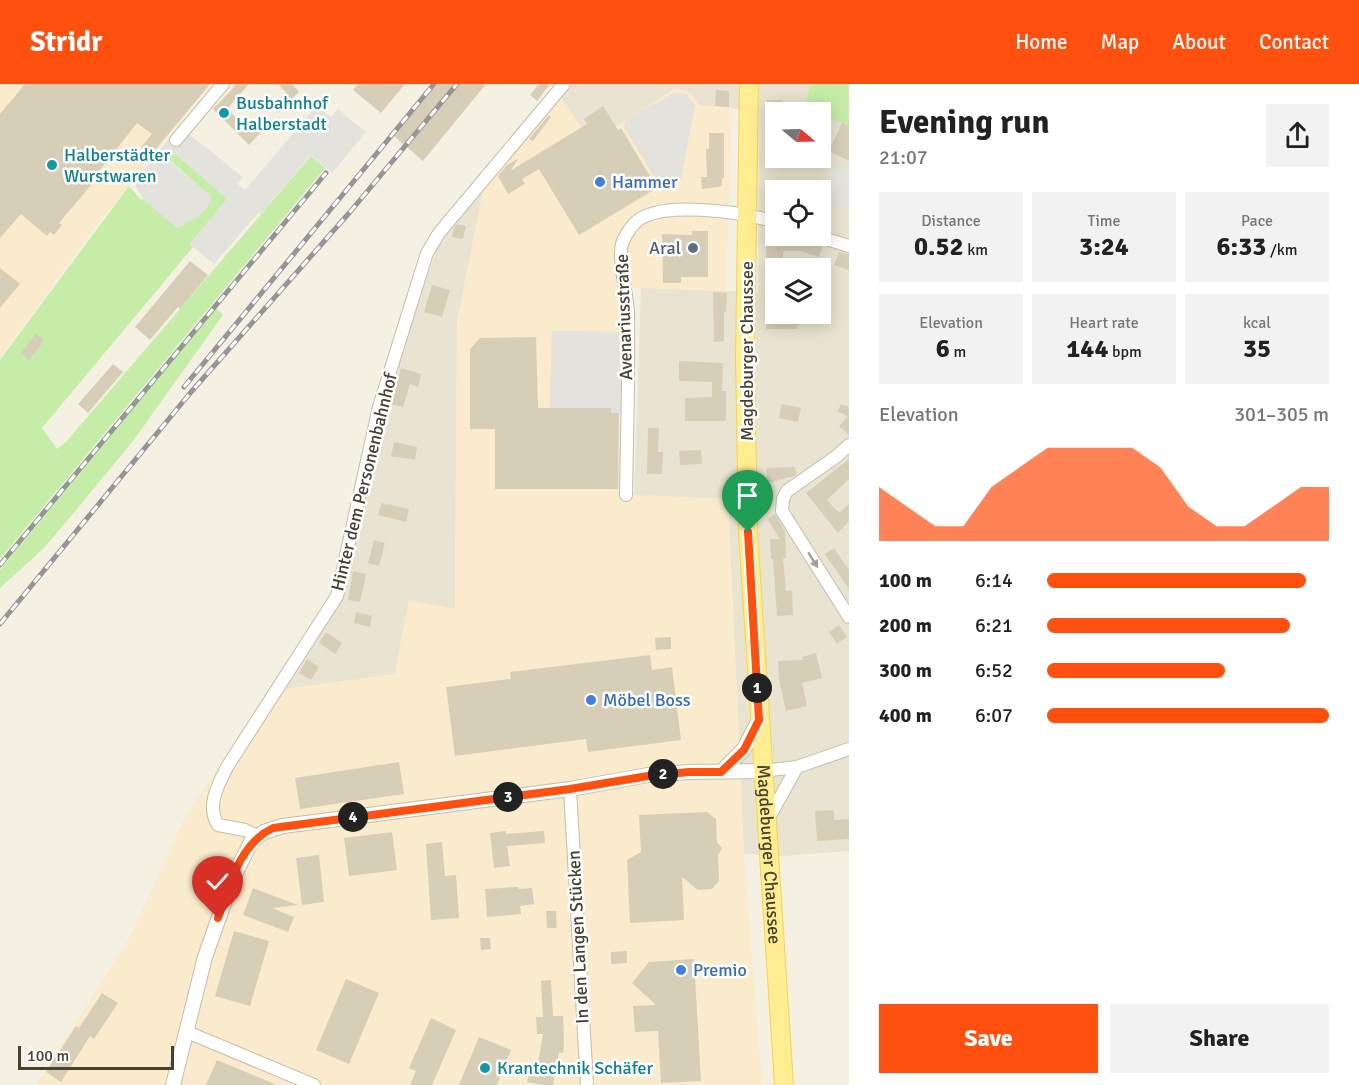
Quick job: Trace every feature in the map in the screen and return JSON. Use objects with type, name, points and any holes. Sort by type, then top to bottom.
[{"type":"main road","name":"Magdeburger Chaussee","points":[[749,84],[745,359],[748,532],[784,1085]]},
{"type":"street","points":[[176,140],[222,84]]},
{"type":"street","name":"Hinter dem Personenbahnhof","points":[[257,836],[245,830],[218,825],[213,818],[213,804],[217,788],[227,767],[337,596],[379,407],[431,244],[564,84]]},
{"type":"street","name":"Avenariusstraße","points":[[626,495],[628,312],[621,254],[625,237],[635,223],[654,213],[687,210],[747,215]]},
{"type":"street","points":[[747,215],[765,219]]},
{"type":"street","points":[[831,240],[849,246]]},
{"type":"street","points":[[849,445],[787,491],[783,499],[782,511],[849,617]]},
{"type":"street","points":[[721,772],[744,750],[759,720]]},
{"type":"street","points":[[173,1085],[210,938],[242,856],[257,836],[273,828],[570,789],[648,776],[689,772],[762,771],[797,767],[849,749]]},
{"type":"street","points":[[766,822],[797,767]]},
{"type":"street","name":"In den Langen Stücken","points":[[570,789],[586,1085]]},
{"type":"street","points":[[188,1032],[314,1085]]},
{"type":"shaded area","name":"Halberstädter Wurstwaren","points":[[0,84],[211,84],[89,235],[0,358]]},
{"type":"shaded area","points":[[571,84],[849,84],[849,851],[780,856],[744,854],[728,499],[634,496],[641,288],[758,292],[759,112],[699,105],[690,92],[591,142],[561,97]]},
{"type":"shaded area","points":[[676,88],[690,92],[699,105],[732,108],[726,291],[618,289],[624,326],[621,494],[728,499],[744,854],[762,1085],[36,1085],[130,937],[182,823],[267,692],[395,674],[409,600],[455,609],[457,322],[484,186],[561,97],[591,142]]},
{"type":"shaded area","points":[[674,93],[686,94],[695,105],[681,179],[657,181],[624,127],[626,119]]},
{"type":"shaded area","points":[[317,105],[331,117],[338,109],[366,132],[332,173],[311,155],[261,214],[259,212],[214,264],[190,244],[227,199],[174,153],[169,160],[211,197],[211,202],[201,215],[177,228],[144,200],[134,183],[179,126],[243,177],[237,184],[245,190]]},
{"type":"shaded area","points":[[835,162],[849,168],[849,210],[831,204],[830,180]]},
{"type":"shaded area","points":[[484,186],[457,322],[455,610],[409,600],[395,674],[286,689],[341,600],[371,464],[401,354],[438,245]]},
{"type":"shaded area","points":[[552,331],[623,332],[622,413],[611,413],[610,408],[550,408]]},
{"type":"green space","points":[[811,84],[849,84],[849,126],[831,118],[831,102],[806,102]]},
{"type":"green space","points":[[175,152],[227,199],[190,244],[193,247],[42,428],[57,449],[66,442],[311,156],[325,168],[0,559],[0,360],[129,186],[140,199],[144,200],[211,197],[169,159]]},
{"type":"green space","points":[[216,308],[223,315],[133,441],[44,548],[0,588],[0,570]]},
{"type":"building","name":"Halberstädter Wurstwaren","points":[[25,84],[210,84],[151,155],[141,147],[152,134],[137,123],[96,175],[98,177],[59,223],[62,225],[54,235],[50,232],[47,236],[21,214],[0,238],[0,114]]},
{"type":"building","name":"Busbahnhof Halberstadt","points":[[235,84],[249,84],[227,109],[250,131],[264,117],[270,123],[249,145],[213,109]]},
{"type":"building","name":"Busbahnhof Halberstadt","points":[[278,84],[292,84],[299,92],[278,113],[272,107],[286,92]]},
{"type":"building","points":[[358,84],[405,84],[381,113],[353,90]]},
{"type":"building","points":[[437,84],[486,84],[423,161],[394,136]]},
{"type":"building","points":[[539,84],[550,84],[537,101],[530,95]]},
{"type":"building","points":[[716,90],[729,91],[729,107],[715,106]]},
{"type":"building","points":[[767,100],[783,100],[783,102],[767,102]]},
{"type":"building","name":"Hammer","points":[[603,106],[618,130],[621,128],[657,188],[579,235],[539,169],[522,179],[525,184],[508,194],[498,176],[507,165],[519,158],[510,171],[587,124],[584,119]]},
{"type":"building","points":[[549,115],[551,117],[533,141],[529,139]]},
{"type":"building","points":[[842,123],[849,126],[849,161],[831,152],[831,147]]},
{"type":"building","points":[[709,133],[724,133],[724,178],[719,187],[702,189],[701,177],[707,177],[706,149],[709,149]]},
{"type":"building","points":[[457,224],[466,226],[463,239],[452,237]]},
{"type":"building","points":[[692,231],[708,231],[708,277],[681,277],[681,283],[663,283],[662,234],[692,235]]},
{"type":"building","points":[[766,246],[823,246],[819,257],[800,251],[783,251],[783,258],[766,258]]},
{"type":"building","points":[[839,252],[849,254],[849,270],[834,265]]},
{"type":"building","points":[[190,261],[208,275],[150,340],[135,327]]},
{"type":"building","points":[[0,268],[20,284],[0,308]]},
{"type":"building","points":[[432,285],[450,290],[442,317],[424,312]]},
{"type":"building","points":[[713,292],[727,293],[726,312],[724,312],[724,341],[714,342]]},
{"type":"building","points":[[766,324],[801,324],[797,325],[797,329],[766,329]]},
{"type":"building","points":[[36,334],[44,341],[29,360],[21,353]]},
{"type":"building","points":[[536,337],[538,408],[611,408],[611,413],[619,413],[618,489],[495,489],[495,429],[470,429],[470,349],[480,338]]},
{"type":"building","points":[[679,361],[723,363],[722,391],[726,391],[726,421],[685,421],[685,398],[712,397],[712,382],[679,381]]},
{"type":"building","points":[[113,364],[123,372],[88,413],[78,404]]},
{"type":"building","points":[[401,368],[421,374],[418,387],[410,384],[403,407],[390,404]]},
{"type":"building","points":[[782,404],[801,408],[798,422],[779,418]]},
{"type":"building","points":[[841,404],[849,407],[849,435],[839,426],[848,416],[837,412]]},
{"type":"building","points":[[648,428],[659,428],[658,452],[663,452],[662,474],[647,474]]},
{"type":"building","points":[[394,442],[417,447],[415,460],[391,456]]},
{"type":"building","points":[[701,450],[702,464],[680,465],[679,451]]},
{"type":"building","points":[[849,459],[849,479],[827,500],[840,512],[849,504],[849,521],[838,533],[806,493]]},
{"type":"building","points":[[795,467],[797,474],[794,476],[768,483],[766,468]]},
{"type":"building","points":[[382,503],[409,509],[406,522],[378,515]]},
{"type":"building","points":[[775,514],[785,531],[786,558],[783,559],[786,591],[792,590],[793,615],[777,616],[770,539],[780,539],[767,519]]},
{"type":"building","points":[[374,540],[385,543],[379,566],[368,563]]},
{"type":"building","points":[[834,548],[849,570],[849,589],[825,554]]},
{"type":"building","points":[[353,571],[366,574],[360,602],[348,600]]},
{"type":"building","points":[[356,612],[372,616],[370,627],[354,623]]},
{"type":"building","points":[[839,625],[847,637],[837,644],[829,632]]},
{"type":"building","points":[[326,632],[342,643],[335,654],[319,643]]},
{"type":"building","points":[[671,637],[671,649],[656,650],[655,638]]},
{"type":"building","points":[[816,653],[822,678],[802,683],[807,706],[786,711],[779,680],[778,661],[803,660],[802,657]]},
{"type":"building","points":[[650,655],[652,670],[672,667],[681,740],[588,752],[586,739],[455,756],[446,687],[511,679],[510,672]]},
{"type":"building","points":[[307,659],[319,667],[311,680],[299,673]]},
{"type":"building","points":[[399,762],[404,794],[300,809],[295,778]]},
{"type":"building","points":[[834,810],[834,820],[849,819],[849,839],[817,841],[815,811]]},
{"type":"building","points":[[707,812],[716,819],[717,842],[722,848],[718,855],[719,881],[712,889],[698,890],[682,877],[684,920],[630,923],[627,860],[641,852],[639,815]]},
{"type":"building","points":[[506,831],[506,834],[544,831],[545,843],[507,846],[510,866],[494,868],[490,833]]},
{"type":"building","points":[[392,832],[397,870],[349,876],[344,838]]},
{"type":"building","points":[[442,842],[445,876],[456,875],[459,918],[431,920],[426,844]]},
{"type":"building","points":[[319,855],[324,902],[302,905],[296,858]]},
{"type":"building","points":[[518,887],[519,889],[532,888],[534,904],[520,906],[521,914],[487,917],[485,889]]},
{"type":"building","points":[[253,888],[298,905],[272,908],[294,917],[288,932],[243,915]]},
{"type":"building","points":[[546,911],[556,911],[557,928],[547,928]]},
{"type":"building","points":[[234,931],[269,941],[250,1006],[215,996]]},
{"type":"building","points":[[480,938],[490,938],[491,949],[481,950]]},
{"type":"building","points":[[627,951],[627,963],[611,964],[611,952]]},
{"type":"building","points":[[694,959],[701,1081],[661,1083],[658,1031],[635,1032],[633,1006],[656,1005],[632,983],[649,962]]},
{"type":"building","points":[[346,979],[379,993],[349,1064],[316,1050]]},
{"type":"building","points":[[551,980],[553,1016],[563,1016],[564,1046],[563,1053],[559,1052],[553,1085],[545,1085],[527,1082],[531,1062],[538,1063],[543,1034],[537,1034],[536,1017],[543,1017],[541,981]]},
{"type":"building","points":[[102,993],[118,1003],[94,1039],[90,1036],[61,1082],[46,1072],[76,1026],[79,1028]]},
{"type":"building","points":[[431,1018],[456,1030],[432,1085],[410,1085],[416,1071],[409,1068]]},
{"type":"building","name":"Krantechnik Schäfer","points":[[479,1037],[511,1050],[497,1085],[459,1085]]},
{"type":"building","points":[[217,1060],[277,1085],[206,1085]]},
{"type":"railway","points":[[184,387],[434,84]]},
{"type":"railway","points":[[0,624],[191,392],[350,212],[457,84]]},
{"type":"railway","points":[[0,565],[326,173]]},
{"type":"place","name":"Busbahnhof Halberstadt","points":[[224,113]]},
{"type":"place","name":"Halberstädter Wurstwaren","points":[[52,165]]},
{"type":"place","name":"Hammer","points":[[600,182]]},
{"type":"place","name":"Aral","points":[[693,248]]},
{"type":"place","name":"Möbel Boss","points":[[591,700]]},
{"type":"place","name":"Premio","points":[[681,970]]},
{"type":"place","name":"Krantechnik Schäfer","points":[[485,1068]]},
{"type":"route","points":[[218,918],[242,856],[257,836],[273,828],[570,789],[648,776],[721,772],[744,750],[759,720],[748,532]]}]
